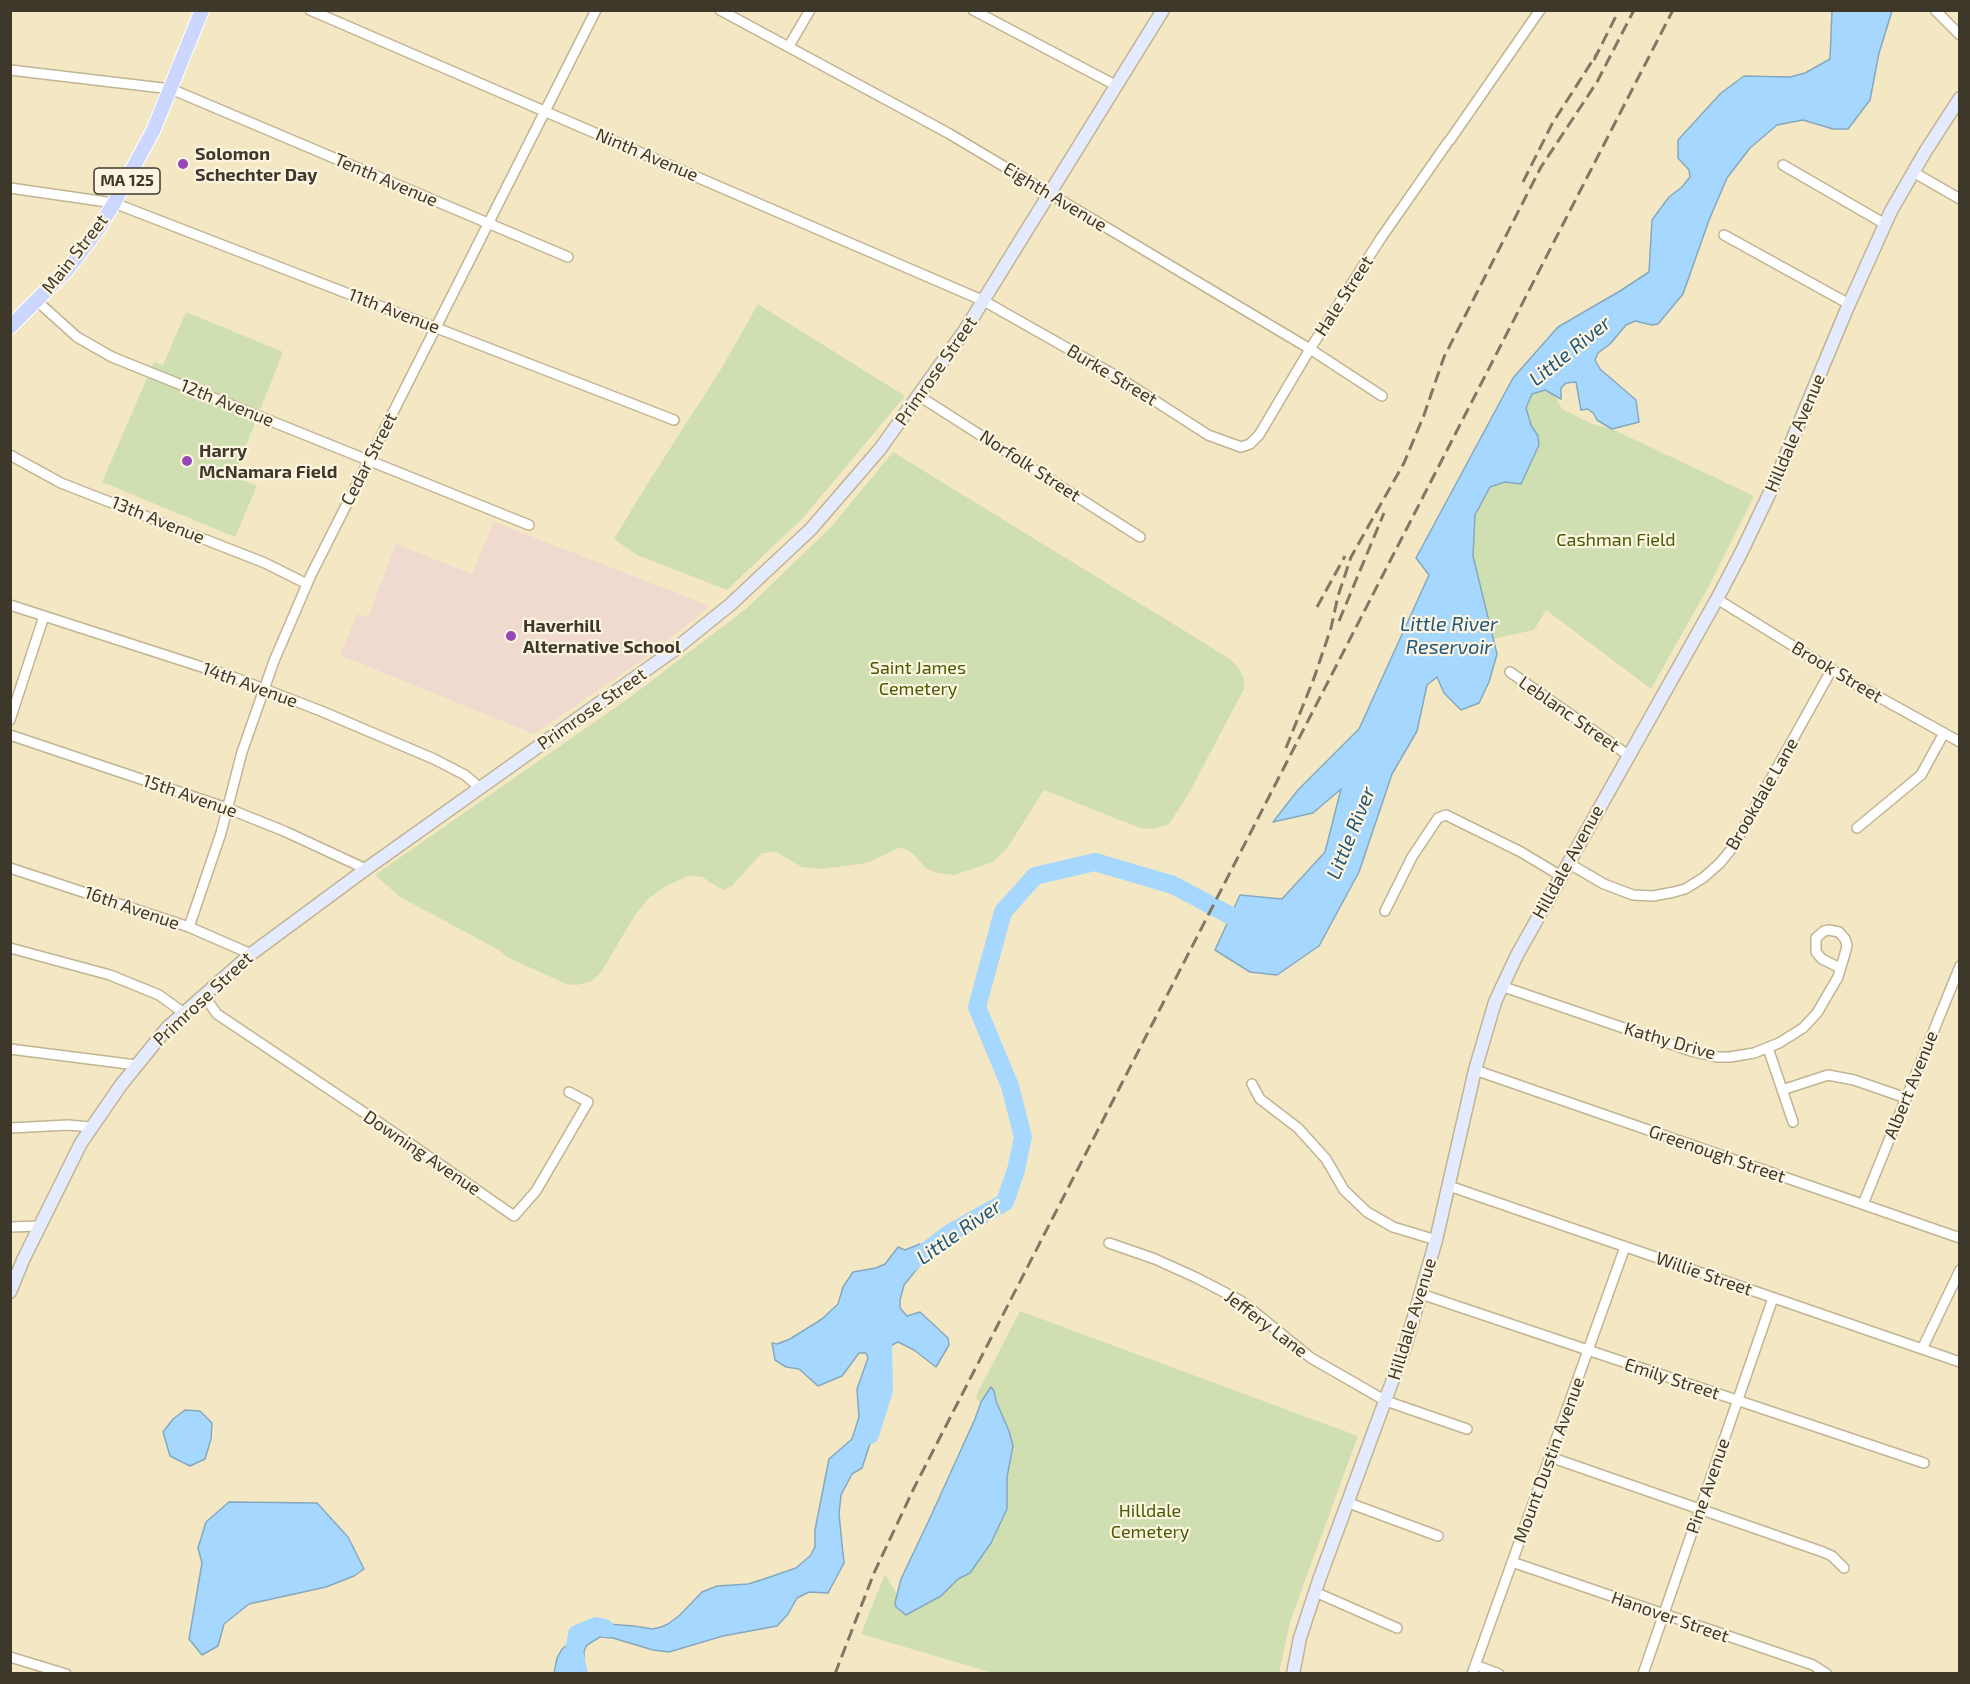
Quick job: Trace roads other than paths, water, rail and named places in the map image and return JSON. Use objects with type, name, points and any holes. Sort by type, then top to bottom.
[{"type":"main road","name":"Main Street","points":[[10,327],[37,301],[82,250],[114,203],[144,148],[171,89],[202,10]]},
{"type":"main road","name":"Primrose Street","points":[[10,1292],[23,1260],[90,1127],[167,1028],[251,954],[366,869],[646,671],[731,604],[811,529],[880,449],[984,301],[1163,10]]},
{"type":"main road","name":"Hilldale Avenue","points":[[1293,1674],[1300,1638],[1315,1592],[1407,1344],[1436,1240],[1475,1070],[1489,1019],[1502,987],[1568,863],[1717,599],[1773,486],[1885,224],[1913,172],[1959,98]]},
{"type":"street","name":"Ninth Avenue","points":[[310,10],[327,14],[984,301]]},
{"type":"street","name":"Cedar Street","points":[[189,927],[221,833],[242,752],[274,661],[307,584],[596,10]]},
{"type":"street","name":"Eighth Avenue","points":[[720,10],[948,133],[1310,349],[1382,396]]},
{"type":"street","points":[[789,46],[810,10]]},
{"type":"street","points":[[973,10],[1117,86]]},
{"type":"street","name":"Hale Street","points":[[1241,447],[1250,444],[1258,435],[1381,238],[1540,10]]},
{"type":"street","points":[[1935,10],[1959,35]]},
{"type":"street","name":"Tenth Avenue","points":[[10,70],[171,89],[568,257]]},
{"type":"street","points":[[1783,165],[1885,224]]},
{"type":"street","points":[[1913,172],[1959,199]]},
{"type":"street","name":"11th Avenue","points":[[10,188],[114,203],[674,420]]},
{"type":"street","points":[[1724,235],[1849,304]]},
{"type":"street","name":"12th Avenue","points":[[37,301],[77,337],[112,357],[529,525]]},
{"type":"street","name":"Burke Street","points":[[984,301],[1118,377],[1208,435],[1241,447]]},
{"type":"street","name":"Norfolk Street","points":[[919,396],[1140,537]]},
{"type":"street","name":"13th Avenue","points":[[10,455],[61,483],[265,562],[307,584]]},
{"type":"street","name":"Brook Street","points":[[1717,599],[1959,742]]},
{"type":"street","name":"14th Avenue","points":[[10,605],[264,689],[434,759],[465,775],[480,788]]},
{"type":"street","points":[[10,720],[44,616]]},
{"type":"street","name":"Brookdale Lane","points":[[1568,863],[1604,884],[1633,895],[1653,896],[1674,892],[1685,889],[1703,878],[1733,847],[1832,669]]},
{"type":"street","name":"Leblanc Street","points":[[1510,672],[1628,755]]},
{"type":"street","points":[[1857,828],[1921,775],[1944,733]]},
{"type":"street","name":"15th Avenue","points":[[10,735],[227,808],[284,831],[366,869]]},
{"type":"street","points":[[1385,911],[1412,857],[1438,818],[1446,815],[1521,852],[1561,876]]},
{"type":"street","name":"16th Avenue","points":[[10,868],[189,927],[251,954]]},
{"type":"street","points":[[10,948],[110,975],[159,994],[184,1013]]},
{"type":"street","name":"Albert Avenue","points":[[1863,1204],[1959,966]]},
{"type":"street","name":"Kathy Drive","points":[[1502,987],[1704,1055],[1730,1057],[1768,1048],[1795,1034],[1810,1021],[1824,1003],[1840,968]]},
{"type":"street","name":"Downing Avenue","points":[[204,996],[217,1014],[514,1216],[536,1191],[588,1102],[569,1092]]},
{"type":"street","points":[[1768,1048],[1793,1122]]},
{"type":"street","points":[[10,1049],[136,1065]]},
{"type":"street","name":"Greenough Street","points":[[1475,1070],[1959,1238]]},
{"type":"street","points":[[1782,1090],[1828,1075],[1854,1080],[1906,1098]]},
{"type":"street","points":[[1252,1084],[1260,1099],[1298,1128],[1326,1159],[1344,1190],[1366,1212],[1393,1227],[1436,1240]]},
{"type":"street","points":[[10,1128],[68,1125],[90,1127]]},
{"type":"street","name":"Willie Street","points":[[1449,1186],[1959,1362]]},
{"type":"street","points":[[10,1227],[40,1226]]},
{"type":"street","name":"Jeffery Lane","points":[[1109,1243],[1155,1259],[1241,1301],[1311,1358],[1386,1401],[1467,1429]]},
{"type":"street","name":"Mount Dustin Avenue","points":[[1474,1669],[1625,1247]]},
{"type":"street","points":[[1922,1349],[1955,1292],[1959,1270]]},
{"type":"street","name":"Emily Street","points":[[1421,1294],[1924,1463]]},
{"type":"street","name":"Pine Avenue","points":[[1643,1674],[1773,1298]]},
{"type":"street","points":[[1550,1457],[1823,1552],[1832,1556],[1844,1568]]},
{"type":"street","points":[[1349,1503],[1438,1536]]},
{"type":"street","name":"Hanover Street","points":[[1512,1562],[1813,1665],[1827,1674]]},
{"type":"street","points":[[1315,1592],[1398,1628]]},
{"type":"street","points":[[10,1657],[66,1674]]},
{"type":"street","points":[[1474,1669],[1499,1674]]},
{"type":"water","name":"Little River Reservoir","points":[[1832,11],[1892,11],[1879,53],[1870,100],[1848,129],[1833,129],[1803,120],[1777,125],[1750,148],[1727,178],[1709,220],[1683,294],[1658,324],[1635,321],[1626,325],[1610,344],[1598,353],[1595,360],[1600,369],[1636,400],[1639,422],[1612,429],[1597,420],[1588,409],[1581,410],[1576,382],[1566,383],[1561,388],[1561,399],[1545,390],[1532,394],[1526,408],[1531,425],[1538,436],[1539,445],[1521,484],[1505,482],[1490,487],[1475,515],[1473,556],[1497,654],[1489,682],[1479,703],[1461,710],[1444,693],[1437,677],[1427,685],[1417,731],[1392,774],[1359,872],[1319,946],[1277,975],[1250,972],[1215,950],[1240,895],[1282,899],[1325,852],[1341,789],[1313,813],[1273,822],[1298,790],[1359,729],[1429,575],[1416,558],[1513,378],[1558,327],[1649,272],[1652,220],[1669,197],[1690,177],[1689,170],[1678,158],[1678,140],[1721,93],[1744,76],[1790,77],[1805,73],[1830,59]]},
{"type":"water","points":[[920,1244],[927,1251],[925,1259],[904,1285],[900,1308],[907,1316],[920,1312],[948,1338],[949,1345],[936,1367],[914,1350],[898,1342],[887,1351],[880,1377],[876,1425],[862,1468],[852,1474],[841,1495],[839,1514],[844,1563],[828,1593],[809,1592],[797,1598],[788,1614],[777,1626],[723,1636],[669,1652],[600,1637],[587,1645],[584,1651],[584,1673],[554,1673],[557,1658],[562,1649],[594,1623],[653,1629],[661,1627],[680,1615],[702,1592],[717,1586],[748,1584],[761,1580],[796,1568],[810,1556],[815,1547],[815,1530],[829,1459],[852,1439],[859,1417],[857,1389],[868,1358],[866,1353],[859,1353],[842,1376],[818,1386],[799,1369],[786,1367],[775,1360],[772,1343],[777,1344],[790,1339],[822,1319],[838,1304],[843,1287],[853,1272],[885,1264],[898,1247],[905,1250]]},
{"type":"water","points":[[991,1387],[1013,1446],[1007,1477],[1007,1509],[991,1543],[970,1573],[958,1579],[941,1596],[906,1615],[896,1607],[895,1603],[901,1579],[981,1402]]},
{"type":"water","points":[[185,1410],[200,1411],[212,1423],[211,1439],[205,1459],[190,1466],[170,1456],[163,1432],[173,1419]]},
{"type":"water","points":[[229,1502],[317,1503],[348,1537],[364,1569],[354,1576],[326,1587],[249,1604],[224,1624],[218,1646],[202,1655],[189,1639],[202,1563],[198,1548],[206,1522]]},
{"type":"waterway","name":"Little River","points":[[908,1265],[948,1234],[1005,1202],[1016,1170],[1023,1137],[1010,1086],[977,1007],[1003,912],[1035,876],[1095,862],[1173,885],[1252,927]]},
{"type":"waterway","name":"Little River","points":[[870,1435],[884,1390],[883,1341]]},
{"type":"waterway","name":"Little River","points":[[579,1674],[574,1651],[577,1634],[596,1626],[605,1628]]},
{"type":"railway","points":[[1594,60],[1619,10]]},
{"type":"railway","points":[[1313,681],[1351,557],[1404,463],[1444,357],[1541,167],[1597,82],[1634,10]]},
{"type":"railway","points":[[835,1674],[874,1573],[914,1488],[1673,10]]},
{"type":"railway","points":[[1523,182],[1552,124],[1598,52]]},
{"type":"railway","points":[[1339,621],[1384,513]]},
{"type":"railway","points":[[1317,607],[1345,556]]},
{"type":"railway","points":[[1286,748],[1316,673]]},
{"type":"place","name":"Solomon Schechter Day","points":[[183,164]]},
{"type":"place","name":"Harry McNamara Field","points":[[187,461]]},
{"type":"place","name":"Haverhill Alternative School","points":[[511,636]]},
{"type":"park label","name":"Cashman Field","points":[[1616,540]]},
{"type":"park label","name":"Saint James Cemetery","points":[[918,678]]},
{"type":"park label","name":"Hilldale Cemetery","points":[[1150,1522]]}]
